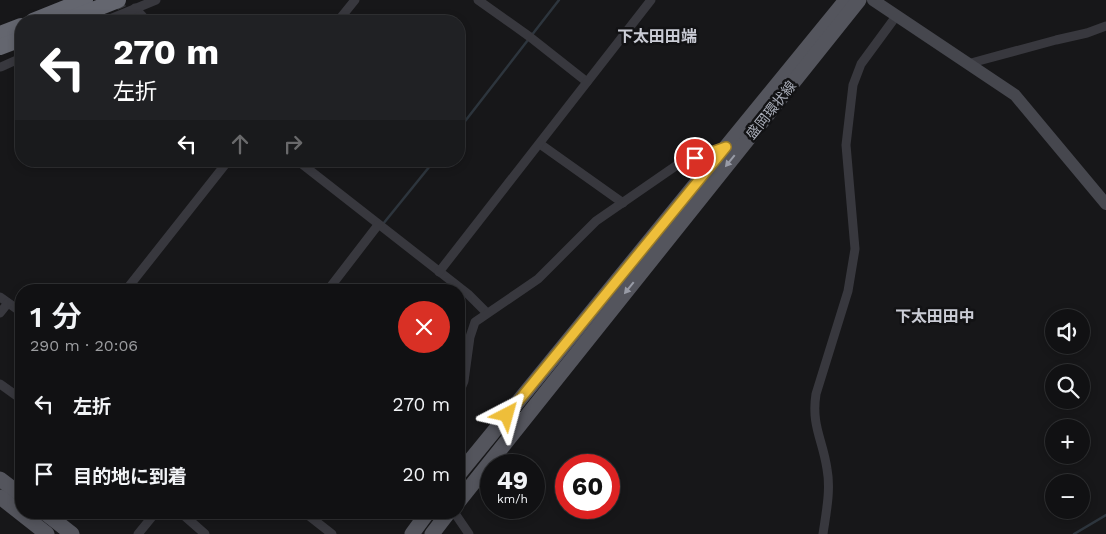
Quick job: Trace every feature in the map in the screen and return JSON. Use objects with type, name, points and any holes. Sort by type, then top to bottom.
[{"type":"highway","points":[[47,15],[85,0]]},
{"type":"highway","points":[[80,15],[118,0]]},
{"type":"highway","points":[[0,34],[15,28]]},
{"type":"highway","points":[[0,47],[15,41]]},
{"type":"main road","name":"盛岡環状線","points":[[465,467],[846,0]]},
{"type":"main road","name":"盛岡環状線","points":[[465,493],[859,0]]},
{"type":"main road","points":[[0,478],[15,490]]},
{"type":"main road","points":[[0,497],[15,509]]},
{"type":"main road","points":[[28,519],[47,534]]},
{"type":"main road","points":[[53,519],[72,534]]},
{"type":"main road","points":[[412,534],[423,519]]},
{"type":"main road","points":[[432,534],[444,519]]},
{"type":"street","points":[[119,15],[156,0]]},
{"type":"street","points":[[343,15],[355,0]]},
{"type":"street","points":[[478,0],[530,37],[587,82]]},
{"type":"street","points":[[439,272],[651,0]]},
{"type":"street","points":[[873,0],[971,63],[1015,94],[1106,204]]},
{"type":"street","points":[[135,8],[142,15]]},
{"type":"street","points":[[823,534],[829,483],[827,467],[816,430],[814,408],[816,394],[848,291],[855,250],[846,145],[848,118],[853,85],[860,64],[897,15]]},
{"type":"street","points":[[971,63],[1087,33],[1106,26]]},
{"type":"street","points":[[1,67],[15,61]]},
{"type":"street","points":[[540,144],[623,202]]},
{"type":"street","points":[[465,374],[470,337],[475,322],[486,312],[538,278],[596,221],[623,202],[680,163],[726,147]]},
{"type":"street","points":[[131,284],[223,167]]},
{"type":"street","points":[[306,167],[455,284]]},
{"type":"street","points":[[333,284],[378,225]]},
{"type":"street","points":[[465,292],[486,312]]},
{"type":"street","points":[[0,296],[15,308]]},
{"type":"street","points":[[0,312],[8,303]]},
{"type":"street","points":[[0,384],[15,395]]},
{"type":"street","points":[[138,534],[150,519]]},
{"type":"street","points":[[188,519],[205,534]]},
{"type":"street","points":[[312,519],[329,533]]},
{"type":"street","points":[[458,519],[468,534]]},
{"type":"waterway","points":[[465,121],[559,0]]},
{"type":"waterway","points":[[383,224],[429,167]]},
{"type":"waterway","points":[[1074,534],[1106,515]]},
{"type":"tunnel","points":[[118,0],[125,15]]},
{"type":"district","name":"下太田田端","points":[[657,36]]},
{"type":"district","name":"下太田田中","points":[[935,316]]},
{"type":"route","points":[[507,415],[726,147],[695,158]]}]
